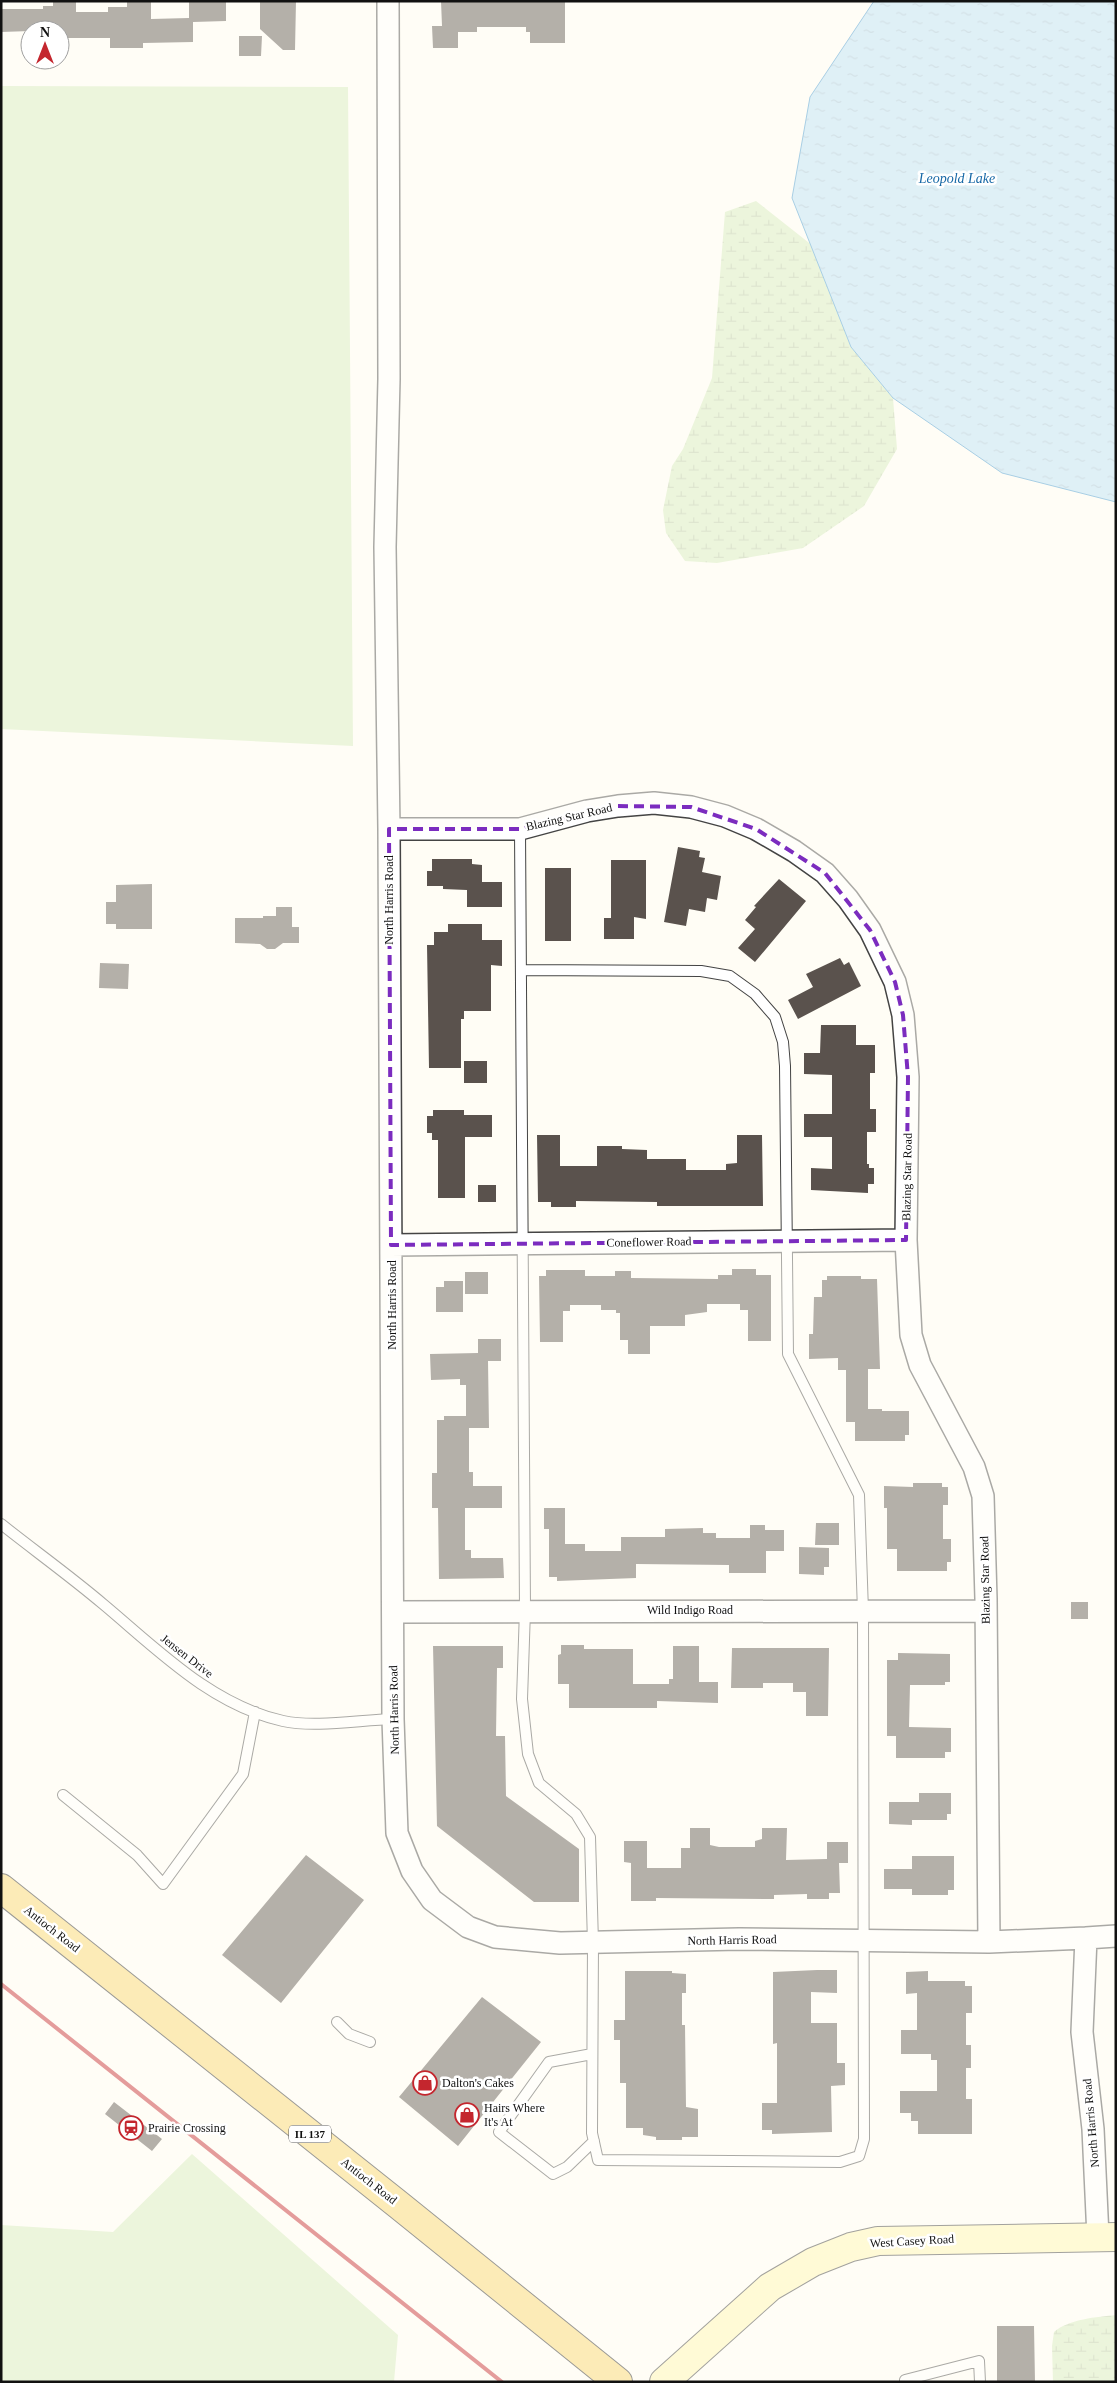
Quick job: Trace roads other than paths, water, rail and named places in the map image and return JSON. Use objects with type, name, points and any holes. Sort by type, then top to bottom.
[{"type":"main road","name":"Antioch Road","points":[[1,1888],[618,2382]]},
{"type":"main road","name":"West Casey Road","points":[[664,2382],[770,2287],[813,2262],[851,2246],[878,2241],[1107,2237]]},
{"type":"street","name":"North Harris Road","points":[[388,1],[389,379],[385,547],[389,828],[393,1719],[397,1833],[412,1872],[432,1900],[468,1927],[496,1937],[537,1942],[592,1943],[739,1939],[989,1942],[1086,1938],[1082,2032],[1107,2237]]},
{"type":"street","name":"Blazing Star Road","points":[[389,828],[520,829],[587,811],[618,806],[654,803],[691,807],[725,816],[756,828],[794,851],[825,874],[848,899],[870,930],[894,982],[903,1015],[908,1078],[906,1240],[911,1335],[920,1365],[974,1467],[983,1496],[989,1942]]},
{"type":"street","name":"Coneflower Road","points":[[391,1244],[906,1240]]},
{"type":"street","name":"Wild Indigo Road","points":[[394,1612],[525,1610],[985,1611]]},
{"type":"street","points":[[1086,1938],[1116,1936]]},
{"type":"lane","points":[[520,829],[525,1610],[522,1699],[528,1754],[539,1783],[576,1814],[590,1837],[592,2133],[598,2160],[840,2162],[859,2156],[864,2139],[862,1941],[863,1611],[859,1495],[788,1354],[785,1066],[783,1042],[774,1016],[755,994],[730,976],[701,971],[521,970]]},
{"type":"lane","name":"Jensen Drive","points":[[1,1524],[85,1589],[199,1684],[255,1712],[284,1721],[393,1719]]},
{"type":"lane","points":[[62,1795],[137,1855],[163,1884],[243,1774],[255,1712]]},
{"type":"lane","points":[[337,2022],[349,2034],[370,2042]]},
{"type":"lane","points":[[592,2054],[549,2062],[499,2132],[553,2174],[567,2167],[594,2141]]},
{"type":"lane","points":[[903,2381],[979,2361],[980,2382]]},
{"type":"water","name":"Leopold Lake","points":[[874,1],[1116,1],[1116,502],[1002,473],[893,398],[851,347],[792,198],[810,97]]},
{"type":"railway","points":[[1,1984],[502,2382]]},
{"type":"place","name":"Dalton's Cakes","points":[[425,2083]]},
{"type":"place","name":"Hairs Where It's At","points":[[467,2115]]},
{"type":"place","name":"Prairie Crossing","points":[[131,2128]]}]
